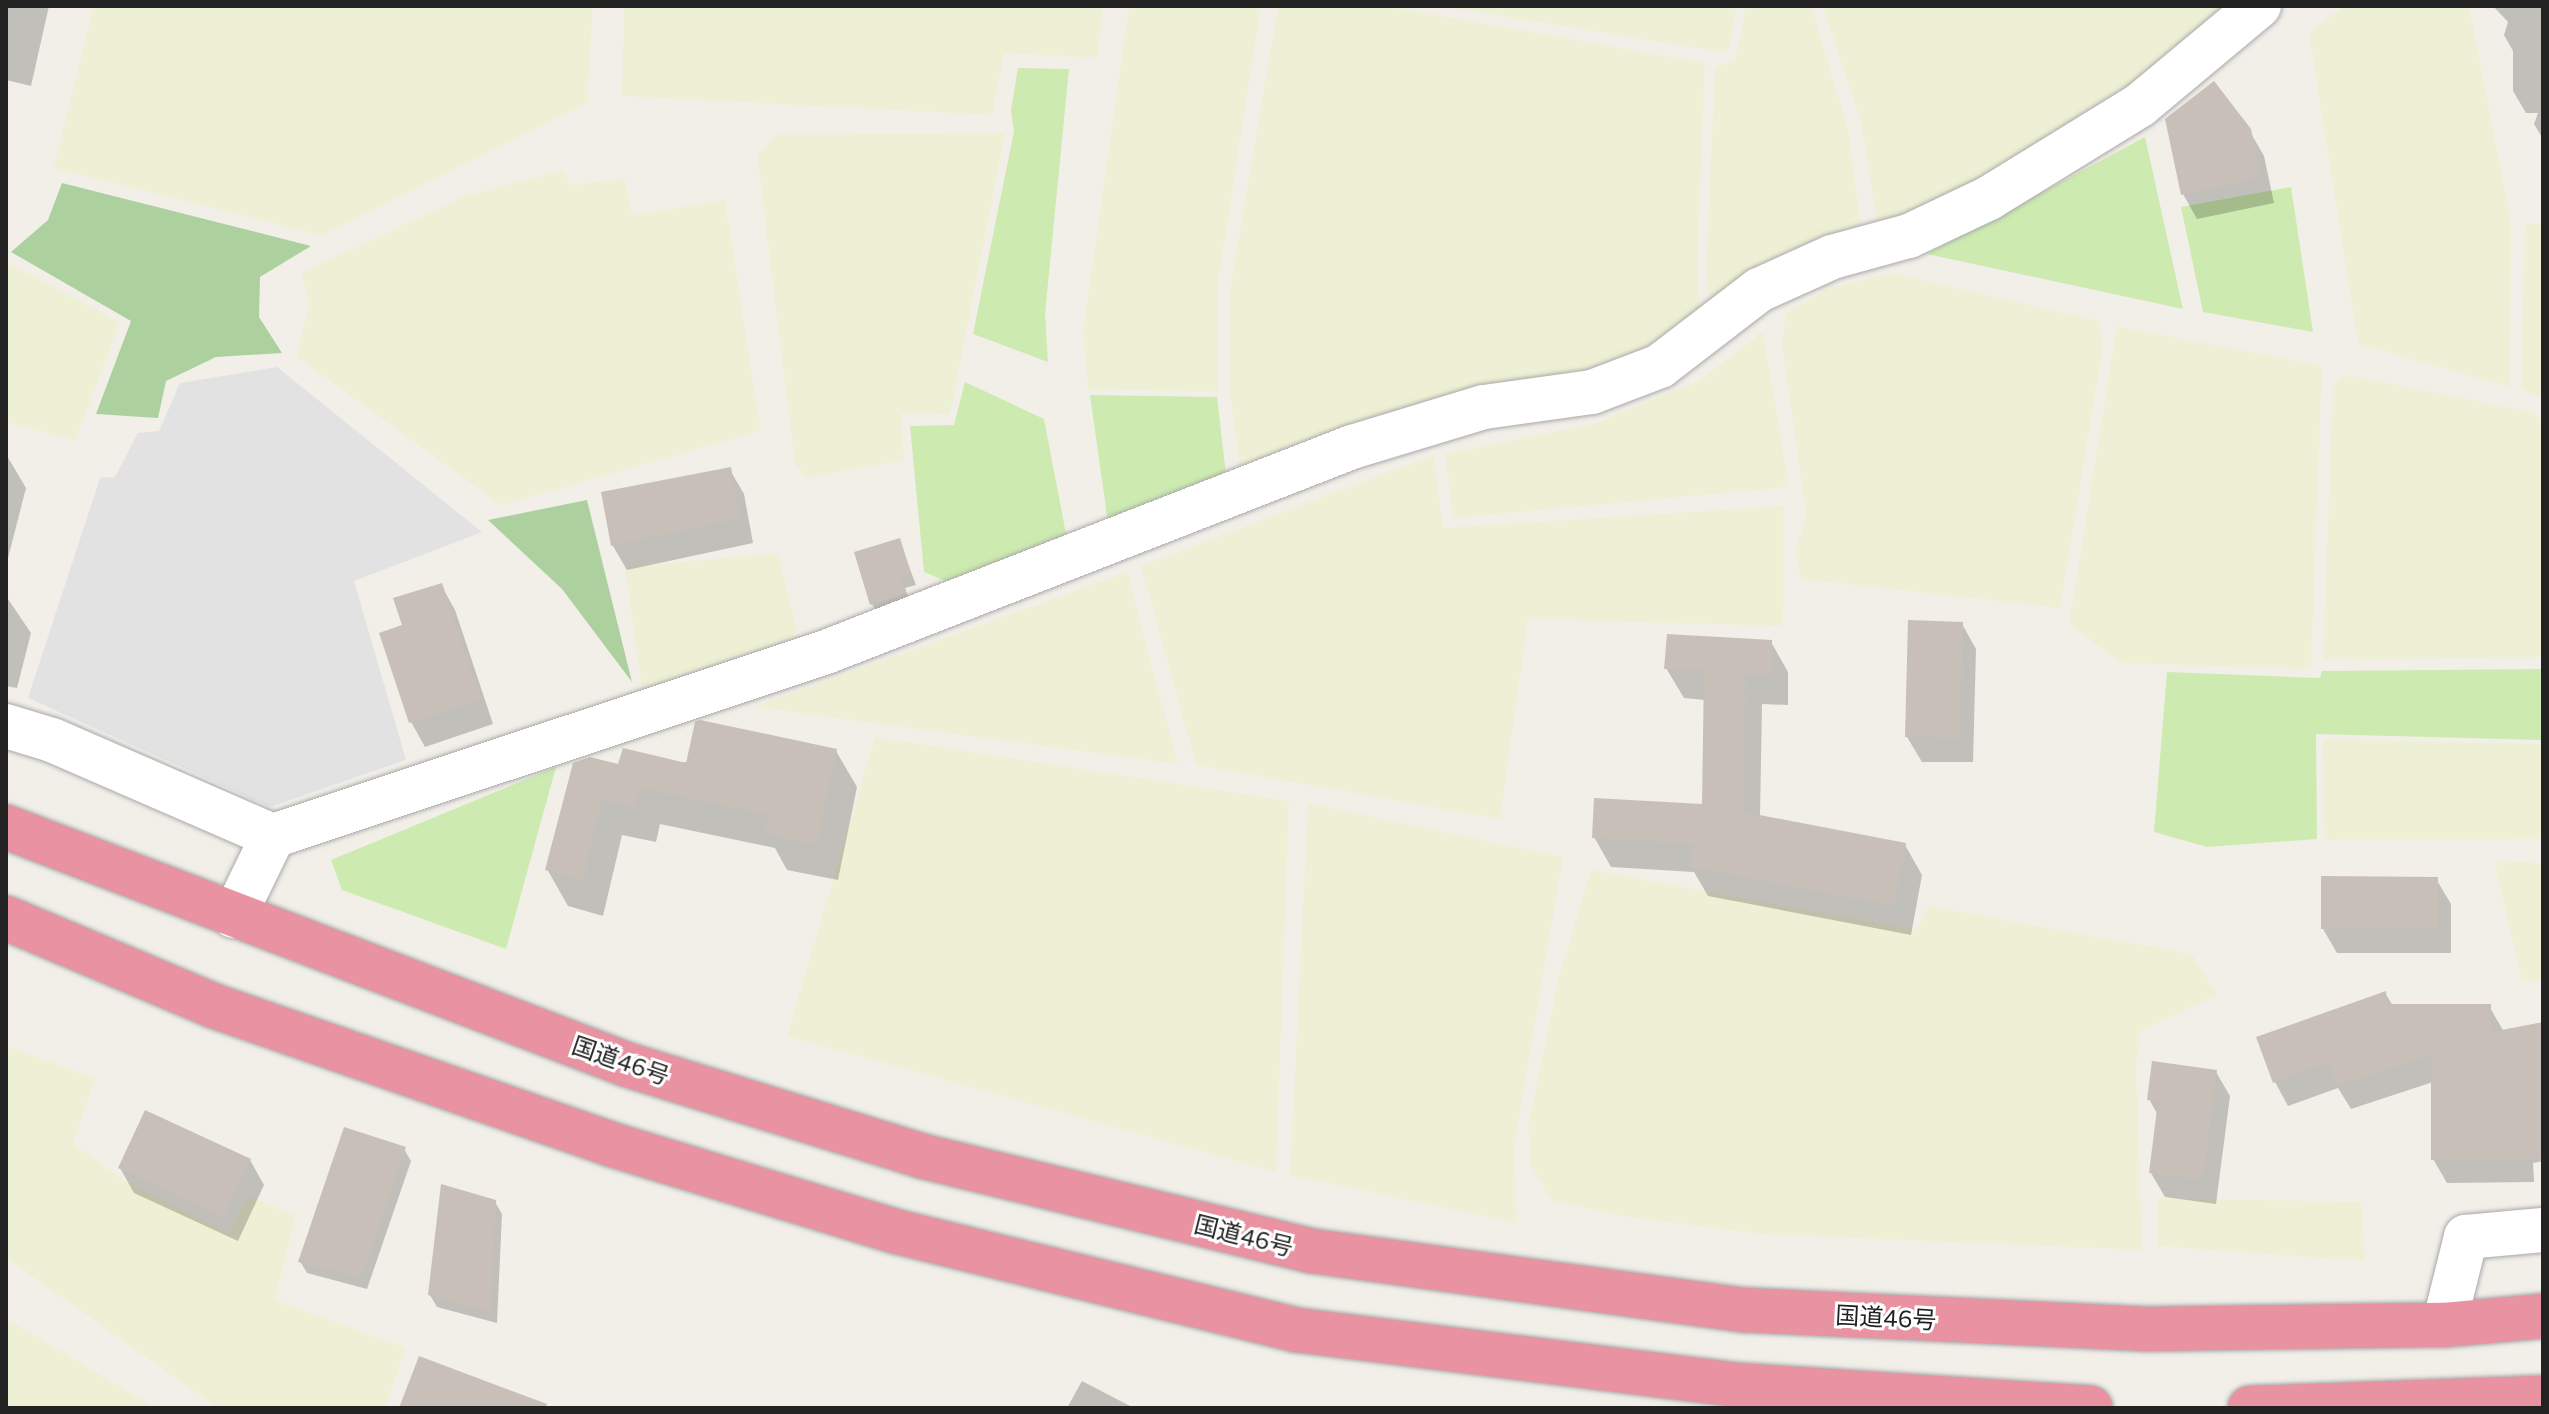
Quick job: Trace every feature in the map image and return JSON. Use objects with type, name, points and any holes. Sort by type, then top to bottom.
[{"type":"highway","name":"国道46号","points":[[6,827],[628,1065],[922,1156],[1312,1251],[1745,1310],[2148,1329],[2444,1325],[2543,1316]]},
{"type":"highway","points":[[6,918],[214,1006],[613,1145],[898,1232],[1296,1330],[1738,1385],[2090,1408]]},
{"type":"highway","points":[[2250,1408],[2543,1398]]},
{"type":"street","points":[[6,726],[52,740],[273,836],[826,652],[1352,447],[1484,407],[1592,392],[1660,366],[1759,290],[1832,257],[1909,236],[1989,198],[2140,105],[2259,6]]},
{"type":"street","points":[[234,916],[273,836]]},
{"type":"street","points":[[2444,1325],[2466,1237],[2543,1230]]},
{"type":"green space","points":[[94,6],[593,6],[587,103],[322,236],[54,168]]},
{"type":"green space","points":[[624,6],[1102,6],[1098,58],[1004,53],[992,115],[622,96]]},
{"type":"green space","points":[[1129,6],[1261,6],[1217,290],[1218,392],[1088,389],[1083,332]]},
{"type":"green space","points":[[1278,6],[1386,6],[1705,63],[1697,272],[1700,311],[1642,356],[1241,473],[1229,385],[1229,296]]},
{"type":"green space","points":[[1441,6],[1737,6],[1728,53]]},
{"type":"green space","points":[[1746,6],[1811,6],[1848,128],[1861,227],[1709,306],[1706,272],[1715,66],[1735,61]]},
{"type":"green space","points":[[1823,6],[2230,6],[2166,62],[1975,184],[1877,225],[1861,121]]},
{"type":"green space","points":[[2344,6],[2469,6],[2511,222],[2510,387],[2358,344],[2309,33]]},
{"type":"green space","points":[[1018,68],[1069,69],[1045,314],[1048,362],[973,334],[1014,131],[1011,110]]},
{"type":"green space","points":[[1005,133],[950,414],[901,413],[904,460],[805,478],[795,463],[757,155],[776,135]]},
{"type":"green space","points":[[2145,137],[2183,309],[1927,254]]},
{"type":"green space","points":[[564,170],[569,185],[625,179],[632,215],[725,200],[761,431],[501,505],[297,357],[309,305],[301,273],[465,196]]},
{"type":"green space","points":[[62,183],[311,246],[260,277],[259,317],[282,353],[216,357],[166,381],[158,418],[96,414],[131,321],[11,252],[48,220]]},
{"type":"green space","points":[[2291,187],[2313,332],[2203,312],[2181,207]]},
{"type":"green space","points":[[2525,223],[2543,224],[2543,398],[2521,389]]},
{"type":"green space","points":[[6,262],[120,322],[75,441],[6,422]]},
{"type":"green space","points":[[1892,273],[2099,321],[2103,347],[2060,608],[1800,579],[1796,550],[1806,514],[1782,345],[1786,312],[1830,288]]},
{"type":"green space","points":[[2117,326],[2322,366],[2311,669],[2121,663],[2069,624]]},
{"type":"green space","points":[[1763,332],[1789,487],[1453,518],[1445,454],[1593,424],[1700,380]]},
{"type":"green space","points":[[2347,375],[2532,412],[2543,419],[2543,657],[2323,660],[2333,384]]},
{"type":"green space","points":[[965,382],[1044,419],[1067,539],[952,584],[924,572],[910,426],[954,425]]},
{"type":"green space","points":[[1090,395],[1217,397],[1226,475],[1108,523]]},
{"type":"green space","points":[[1434,455],[1443,528],[1784,506],[1783,626],[1528,619],[1500,819],[1196,765],[1141,566]]},
{"type":"green space","points":[[587,500],[632,682],[562,589],[488,520]]},
{"type":"green space","points":[[778,553],[797,629],[784,652],[643,696],[625,567]]},
{"type":"green space","points":[[1127,572],[1178,764],[754,707]]},
{"type":"green space","points":[[2543,669],[2543,740],[2316,734],[2317,839],[2207,847],[2154,832],[2167,672],[2320,678],[2322,671]]},
{"type":"green space","points":[[875,737],[1289,801],[1276,1172],[787,1036]]},
{"type":"green space","points":[[2323,739],[2543,744],[2543,839],[2324,840]]},
{"type":"green space","points":[[556,767],[506,949],[342,890],[331,860]]},
{"type":"green space","points":[[1308,803],[1563,857],[1514,1148],[1517,1223],[1290,1175]]},
{"type":"green space","points":[[2494,861],[2543,863],[2543,982],[2522,981]]},
{"type":"green space","points":[[1591,870],[1916,930],[1928,906],[2192,954],[2217,995],[2141,1031],[2136,1067],[2142,1250],[1763,1234],[1634,1218],[1552,1201],[1531,1166],[1528,1126],[1559,976]]},
{"type":"green space","points":[[6,1046],[95,1078],[73,1144],[124,1180],[228,1233],[248,1196],[296,1215],[275,1300],[406,1348],[385,1408],[218,1408],[6,1258]]},
{"type":"green space","points":[[2158,1198],[2361,1202],[2365,1261],[2158,1246]]},
{"type":"green space","points":[[6,1318],[155,1408],[6,1408]]},
{"type":"shaded area","points":[[277,367],[482,532],[354,581],[406,760],[270,807],[28,698],[100,478],[115,477],[138,433],[159,431],[180,383]]},
{"type":"building","points":[[2214,81],[2251,129],[2261,178],[2181,195],[2165,119]]},
{"type":"building","points":[[731,467],[740,519],[611,546],[601,492]]},
{"type":"building","points":[[900,538],[911,573],[900,576],[906,594],[870,605],[854,552]]},
{"type":"building","points":[[442,583],[481,699],[409,723],[379,633],[402,625],[393,598]]},
{"type":"building","points":[[1908,620],[1963,622],[1960,738],[1905,737]]},
{"type":"building","points":[[1667,634],[1772,640],[1772,676],[1746,674],[1744,812],[1906,843],[1894,906],[1689,867],[1693,844],[1592,838],[1594,798],[1702,804],[1704,671],[1664,669]]},
{"type":"building","points":[[700,720],[837,749],[817,845],[764,834],[768,815],[640,788],[635,807],[602,800],[583,880],[545,870],[573,763],[590,757],[618,764],[623,748],[686,763],[695,722]]},
{"type":"building","points":[[2321,876],[2438,877],[2438,929],[2321,929]]},
{"type":"building","points":[[2386,991],[2387,1004],[2491,1004],[2491,1032],[2543,1022],[2543,1159],[2431,1160],[2431,1055],[2335,1086],[2328,1063],[2273,1083],[2256,1037]]},
{"type":"building","points":[[2152,1061],[2217,1070],[2203,1180],[2149,1173],[2158,1101],[2147,1100]]},
{"type":"building","points":[[145,1110],[251,1159],[224,1217],[118,1168]]},
{"type":"building","points":[[344,1127],[406,1147],[361,1278],[298,1262]]},
{"type":"building","points":[[441,1184],[496,1200],[491,1312],[428,1295]]},
{"type":"building","points":[[419,1356],[547,1404],[546,1408],[399,1408]]}]
